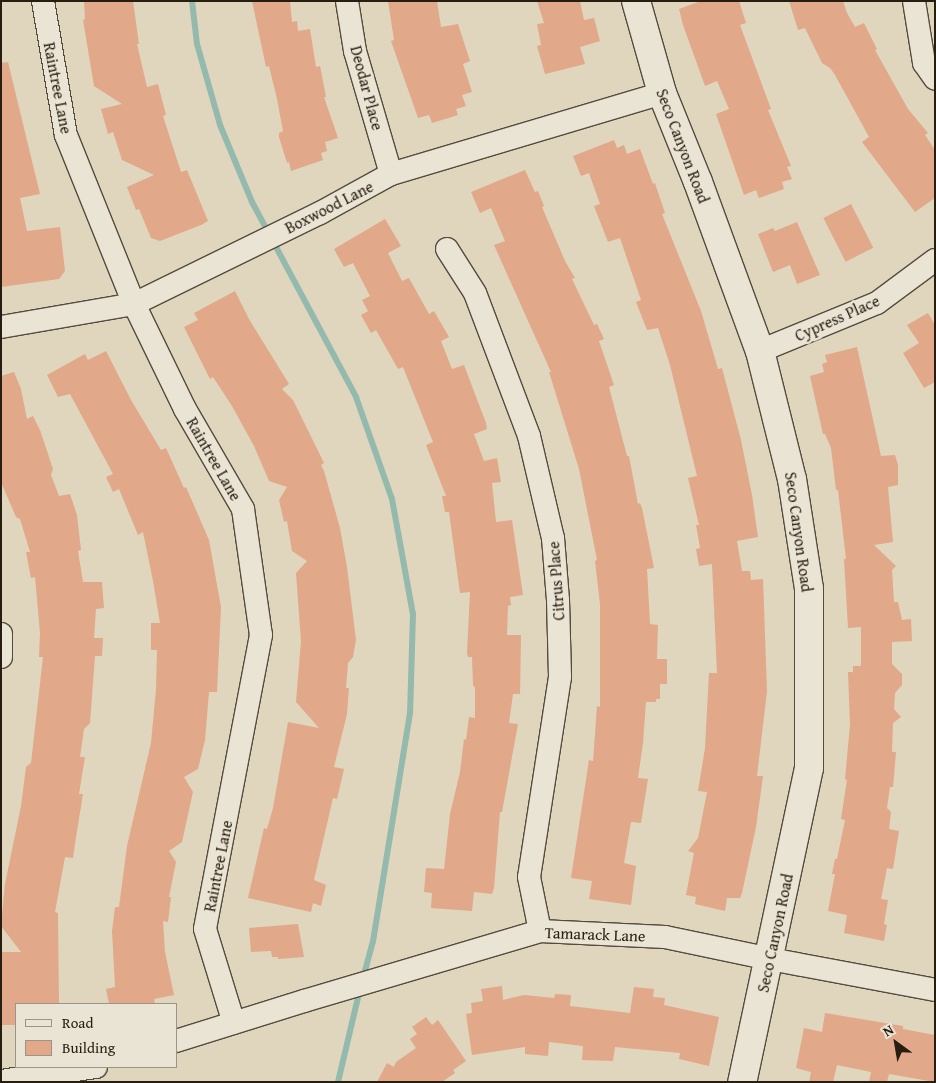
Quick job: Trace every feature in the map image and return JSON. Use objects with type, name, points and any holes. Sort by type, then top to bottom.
[{"type":"street","name":"Raintree Lane","points":[[43,1],[66,135],[134,304],[185,409],[243,508],[261,635],[206,929],[234,1023]]},
{"type":"street","name":"Deodar Place","points":[[347,1],[355,51],[391,174]]},
{"type":"street","name":"Seco Canyon Road","points":[[636,1],[662,94],[698,182],[760,351],[792,479],[809,589],[809,768],[770,960],[742,1082]]},
{"type":"street","points":[[914,1],[924,63],[935,79]]},
{"type":"street","name":"Boxwood Lane","points":[[1,327],[134,304],[320,213],[391,174],[662,94]]},
{"type":"street","name":"Citrus Place","points":[[447,249],[475,294],[529,436],[553,538],[558,600],[560,677],[529,877],[540,931]]},
{"type":"street","name":"Cypress Place","points":[[760,351],[878,303],[935,260]]},
{"type":"street","points":[[1,634],[1,657]]},
{"type":"street","name":"Tamarack Lane","points":[[178,1041],[304,1000],[540,931],[665,937],[770,960],[935,990]]},
{"type":"street","points":[[1,1081],[93,1072]]},
{"type":"building","points":[[84,1],[133,1],[139,44],[137,44],[147,87],[158,84],[166,115],[163,116],[181,172],[187,170],[208,221],[201,225],[160,241],[151,238],[139,209],[136,210],[127,187],[154,175],[122,160],[113,132],[108,134],[101,109],[122,104],[94,86],[83,20],[85,19]]},
{"type":"building","points":[[252,1],[290,1],[292,22],[297,21],[298,31],[310,29],[316,67],[320,66],[326,97],[324,97],[338,138],[325,142],[327,151],[321,153],[323,160],[291,171],[279,137],[279,133],[283,131],[277,99],[269,66],[266,67]]},
{"type":"building","points":[[388,1],[437,1],[441,27],[458,24],[470,61],[463,64],[472,92],[462,95],[466,106],[456,109],[458,115],[432,123],[429,115],[418,118],[391,41],[394,40]]},
{"type":"building","points":[[537,1],[580,1],[584,20],[594,18],[600,41],[580,47],[585,64],[545,74],[537,46],[541,45],[537,24],[544,23]]},
{"type":"building","points":[[701,1],[739,1],[746,23],[740,25],[771,109],[768,110],[791,166],[787,167],[792,179],[782,182],[784,189],[759,198],[756,190],[744,195],[716,114],[729,109],[717,81],[705,86],[679,9]]},
{"type":"building","points":[[789,1],[843,1],[855,27],[864,23],[877,49],[875,50],[908,109],[928,133],[925,135],[935,150],[935,198],[915,212],[862,142],[869,137],[835,75],[830,68],[822,63],[805,28],[798,30]]},
{"type":"building","points":[[8,62],[40,194],[20,198],[27,231],[60,227],[65,271],[59,279],[1,287],[1,63]]},
{"type":"building","points":[[614,140],[617,148],[624,145],[627,154],[640,149],[653,184],[655,183],[665,213],[662,214],[701,311],[718,369],[722,368],[741,440],[752,495],[758,537],[737,541],[742,571],[750,571],[751,580],[763,579],[767,691],[757,776],[763,776],[756,827],[742,893],[740,898],[727,898],[725,911],[695,904],[696,897],[686,895],[694,853],[688,851],[698,838],[707,792],[698,791],[705,748],[709,673],[717,673],[712,564],[699,566],[696,549],[700,548],[696,525],[699,525],[688,478],[697,476],[670,365],[658,328],[647,330],[636,302],[641,300],[620,238],[608,242],[594,206],[600,204],[589,173],[581,176],[573,156]]},
{"type":"building","points":[[525,170],[535,192],[538,191],[544,206],[542,207],[565,261],[575,278],[572,279],[594,325],[597,324],[604,339],[599,341],[614,385],[609,387],[627,456],[629,456],[638,504],[640,503],[642,508],[654,568],[647,569],[650,624],[658,625],[657,659],[667,659],[667,684],[660,684],[660,699],[656,699],[656,702],[646,702],[638,778],[648,779],[641,823],[631,822],[624,863],[636,866],[631,905],[589,899],[592,881],[571,878],[589,760],[593,761],[597,706],[600,707],[600,604],[595,561],[597,560],[579,469],[549,372],[551,372],[494,245],[505,241],[491,208],[480,213],[471,192]]},
{"type":"building","points":[[851,204],[873,248],[846,262],[823,218]]},
{"type":"building","points":[[385,219],[401,246],[388,253],[402,281],[409,278],[429,314],[434,311],[449,337],[441,341],[452,369],[464,365],[486,423],[487,429],[474,434],[484,461],[497,458],[501,482],[492,483],[496,522],[512,520],[523,595],[510,597],[511,605],[508,606],[507,635],[521,635],[520,694],[513,694],[509,723],[518,724],[502,812],[500,812],[494,888],[492,894],[474,892],[472,911],[431,908],[432,893],[424,892],[426,868],[444,869],[450,814],[460,772],[464,739],[466,740],[469,717],[475,718],[472,657],[468,657],[467,653],[470,592],[460,593],[449,512],[445,512],[442,496],[446,496],[426,445],[433,442],[403,367],[398,369],[376,330],[371,333],[361,315],[368,311],[362,300],[370,296],[353,263],[344,267],[334,249]]},
{"type":"building","points":[[797,222],[820,275],[797,284],[790,265],[773,272],[758,234],[773,228],[775,231]]},
{"type":"building","points":[[235,291],[249,319],[289,384],[282,389],[293,400],[324,463],[321,465],[340,528],[356,640],[353,657],[348,663],[346,688],[349,688],[347,714],[334,767],[344,769],[337,799],[333,798],[314,880],[326,885],[321,906],[313,903],[311,912],[248,898],[264,828],[267,829],[273,808],[288,722],[319,728],[296,702],[301,641],[296,573],[307,561],[292,551],[287,521],[284,522],[279,500],[287,487],[269,481],[254,446],[232,406],[213,377],[210,379],[184,327],[198,320],[194,313]]},
{"type":"building","points":[[928,313],[935,325],[935,382],[924,388],[903,353],[919,343],[907,325]]},
{"type":"building","points":[[857,347],[881,456],[895,455],[898,465],[898,485],[888,487],[893,542],[874,545],[896,566],[892,570],[894,602],[898,602],[902,620],[911,619],[912,641],[892,642],[892,664],[902,674],[902,685],[895,693],[894,709],[901,717],[893,723],[892,752],[896,752],[893,787],[890,787],[887,808],[891,812],[889,829],[899,831],[893,869],[887,868],[881,899],[888,900],[884,924],[887,925],[884,941],[844,933],[847,915],[828,911],[835,874],[832,874],[845,820],[841,819],[847,780],[845,779],[850,725],[848,672],[853,672],[853,666],[861,666],[861,627],[848,628],[844,559],[846,559],[838,490],[836,490],[831,448],[825,434],[823,434],[810,376],[824,372],[822,364],[827,362],[825,355]]},
{"type":"building","points":[[106,351],[131,400],[161,450],[166,448],[184,488],[186,487],[209,540],[221,607],[217,692],[209,692],[205,740],[198,769],[184,777],[193,792],[182,842],[169,851],[176,862],[169,897],[171,897],[168,922],[163,921],[165,952],[174,995],[154,999],[155,1003],[109,1003],[106,989],[115,987],[112,931],[115,907],[119,907],[127,846],[151,743],[156,689],[157,650],[151,650],[151,623],[160,623],[143,532],[138,535],[119,489],[113,492],[106,477],[113,474],[70,394],[58,397],[47,375],[85,354],[88,360]]},
{"type":"building","points":[[14,372],[21,389],[27,419],[33,416],[40,430],[53,469],[51,475],[59,496],[70,494],[77,515],[81,550],[78,551],[83,582],[102,582],[104,608],[96,609],[94,638],[103,638],[102,656],[95,656],[90,723],[84,729],[80,757],[85,757],[79,794],[83,794],[73,858],[65,857],[55,912],[58,913],[59,1003],[15,1003],[15,1025],[1,1025],[1,952],[21,952],[1,926],[5,884],[21,806],[26,767],[31,763],[43,657],[39,657],[40,633],[35,577],[31,578],[26,552],[30,552],[20,519],[16,517],[1,482],[1,376]]},
{"type":"building","points":[[298,924],[304,957],[278,959],[278,957],[272,957],[271,951],[251,952],[249,928]]},
{"type":"building","points":[[502,986],[503,1000],[524,995],[554,998],[555,994],[571,995],[570,1006],[630,1013],[634,987],[654,989],[653,997],[665,998],[664,1005],[719,1017],[709,1066],[679,1059],[680,1053],[615,1047],[613,1061],[582,1060],[583,1046],[549,1042],[548,1056],[525,1054],[525,1047],[472,1055],[466,1014],[472,1013],[471,1003],[483,1001],[481,989]]},
{"type":"building","points":[[825,1013],[903,1026],[903,1029],[935,1035],[935,1082],[889,1074],[887,1082],[869,1082],[871,1072],[837,1065],[833,1082],[809,1082],[811,1072],[796,1068],[804,1028],[822,1032]]},
{"type":"building","points":[[426,1017],[432,1025],[438,1020],[466,1061],[453,1070],[455,1073],[442,1082],[377,1082],[387,1063],[394,1067],[396,1062],[416,1048],[410,1039],[417,1034],[412,1027]]},
{"type":"waterway","points":[[192,1],[197,44],[220,125],[252,202],[356,397],[392,499],[413,614],[410,713],[373,941],[363,979]]},
{"type":"waterway","points":[[338,1082],[360,989]]}]
